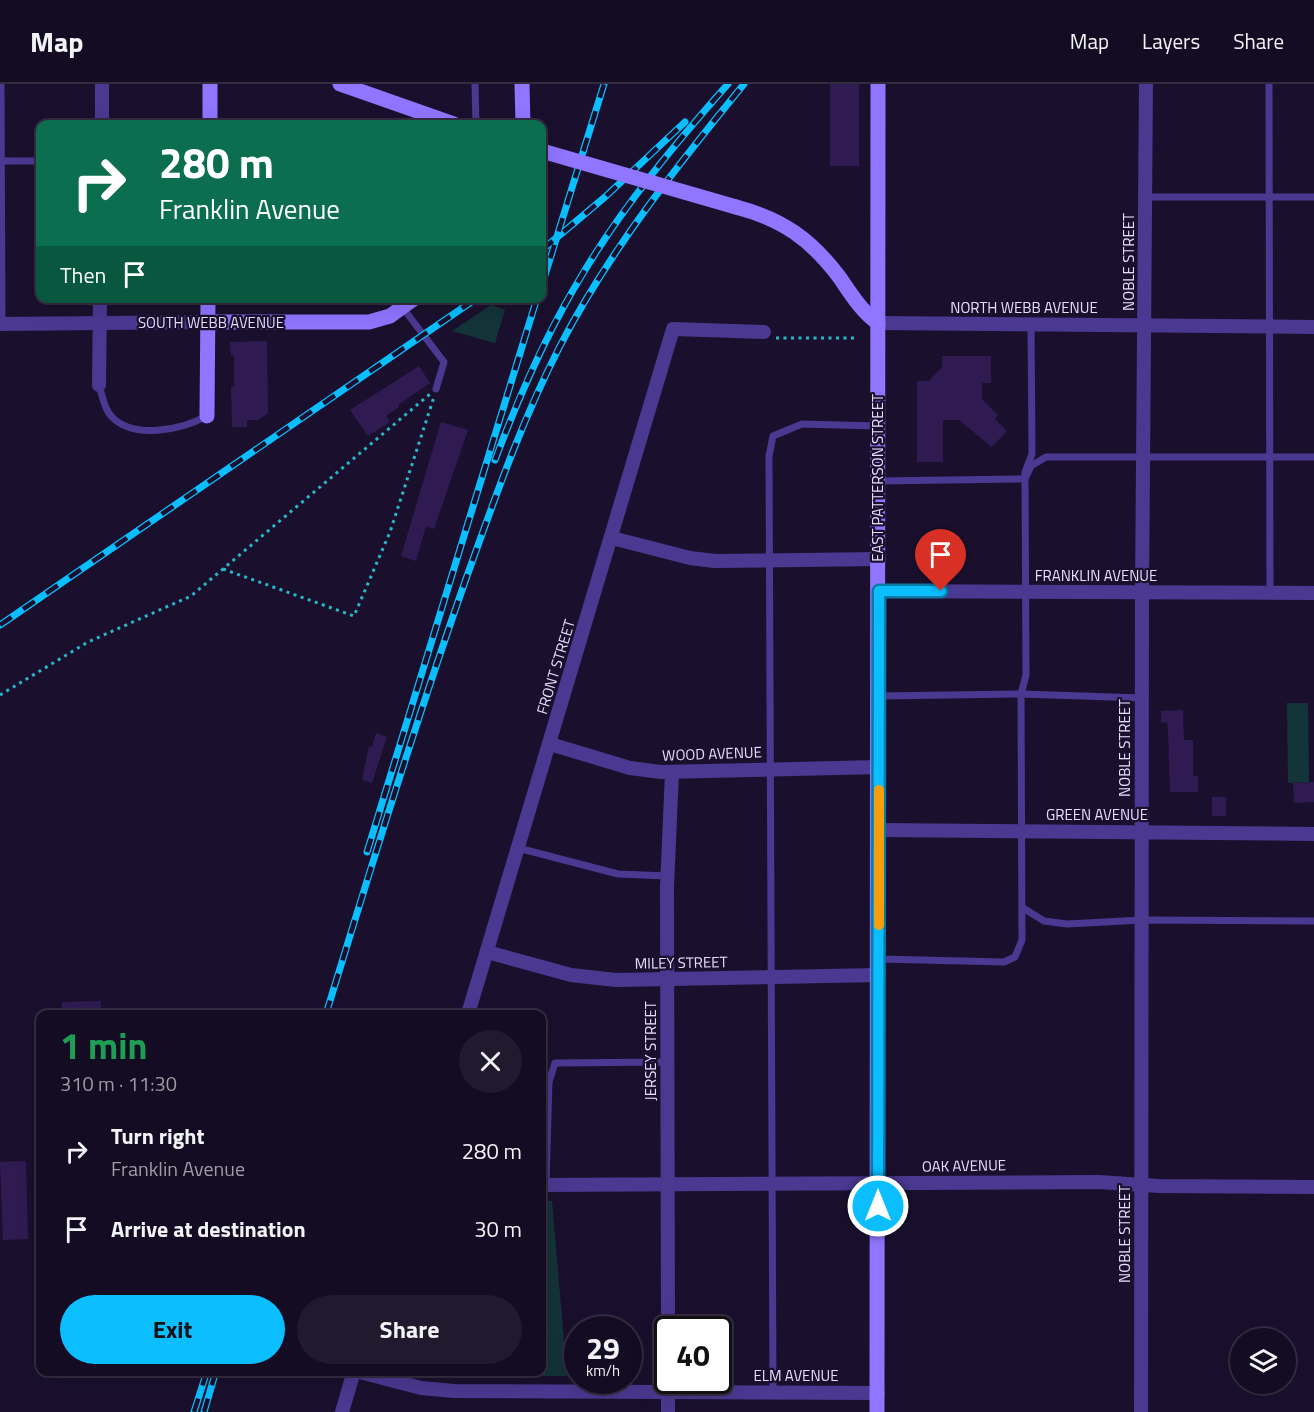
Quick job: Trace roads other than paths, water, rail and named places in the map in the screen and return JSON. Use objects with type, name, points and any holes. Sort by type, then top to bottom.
[{"type":"street","points":[[102,84],[102,120]]},
{"type":"street","points":[[210,84],[210,120]]},
{"type":"street","points":[[340,84],[441,120]]},
{"type":"street","points":[[522,84],[523,120]]},
{"type":"street","name":"EAST PATTERSON STREET","points":[[878,84],[878,1412]]},
{"type":"street","name":"NOBLE STREET","points":[[1141,1412],[1142,593],[1146,84]]},
{"type":"street","points":[[546,152],[773,218],[808,243],[837,275],[868,317],[878,323]]},
{"type":"street","points":[[99,385],[100,303]]},
{"type":"street","points":[[207,416],[208,303]]},
{"type":"street","name":"SOUTH WEBB AVENUE","points":[[1,324],[358,323],[380,320],[409,303]]},
{"type":"street","name":"NORTH WEBB AVENUE","points":[[878,323],[1314,327]]},
{"type":"street","name":"FRONT STREET","points":[[469,1010],[673,329],[764,332]]},
{"type":"street","points":[[612,538],[690,558],[879,559]]},
{"type":"street","name":"FRANKLIN AVENUE","points":[[879,591],[1314,593]]},
{"type":"street","name":"WOOD AVENUE","points":[[550,744],[630,768],[672,772],[879,767]]},
{"type":"street","name":"JERSEY STREET","points":[[668,1316],[667,876],[672,772]]},
{"type":"street","name":"GREEN AVENUE","points":[[879,830],[1314,834]]},
{"type":"street","name":"MILEY STREET","points":[[487,952],[593,978],[667,980],[879,975]]},
{"type":"street","name":"OAK AVENUE","points":[[546,1185],[1100,1182],[1314,1186]]},
{"type":"street","points":[[342,1412],[353,1376]]},
{"type":"street","name":"ELM AVENUE","points":[[374,1376],[421,1388],[446,1391],[654,1386]]},
{"type":"street","name":"ELM AVENUE","points":[[732,1390],[772,1393],[878,1393]]},
{"type":"street","points":[[668,1394],[668,1412]]},
{"type":"lane","points":[[1,84],[1,324]]},
{"type":"lane","points":[[475,84],[476,120]]},
{"type":"lane","points":[[1269,84],[1270,593]]},
{"type":"lane","points":[[1,161],[36,161]]},
{"type":"lane","points":[[1146,197],[1314,197]]},
{"type":"lane","points":[[409,303],[444,362],[436,389]]},
{"type":"lane","points":[[879,959],[1004,962],[1015,957],[1022,940],[1021,694],[1026,675],[1025,478],[1032,454],[1031,324]]},
{"type":"lane","points":[[99,385],[109,414],[123,426],[143,429],[178,427],[207,416]]},
{"type":"lane","points":[[772,1393],[773,978],[769,456],[772,436],[802,424],[878,426]]},
{"type":"lane","points":[[1025,478],[1031,466],[1046,457],[1314,457]]},
{"type":"lane","points":[[878,481],[1025,478]]},
{"type":"lane","points":[[879,696],[1021,694],[1142,698]]},
{"type":"lane","points":[[518,848],[618,874],[667,876]]},
{"type":"lane","points":[[1023,908],[1044,921],[1066,924],[1142,920],[1314,921]]},
{"type":"lane","points":[[546,1079],[555,1063],[667,1062]]},
{"type":"railway","points":[[546,272],[604,84]]},
{"type":"railway","points":[[495,460],[534,366],[557,320],[598,249],[650,176],[728,84]]},
{"type":"railway","points":[[327,1010],[448,630],[499,488],[533,402],[579,311],[622,243],[669,178],[744,84]]},
{"type":"railway","points":[[546,247],[605,197],[685,122]]},
{"type":"railway","points":[[0,625],[470,303]]},
{"type":"railway","points":[[367,852],[535,303]]},
{"type":"railway","points":[[194,1412],[205,1376]]},
{"type":"railway","points":[[204,1412],[215,1376]]}]
